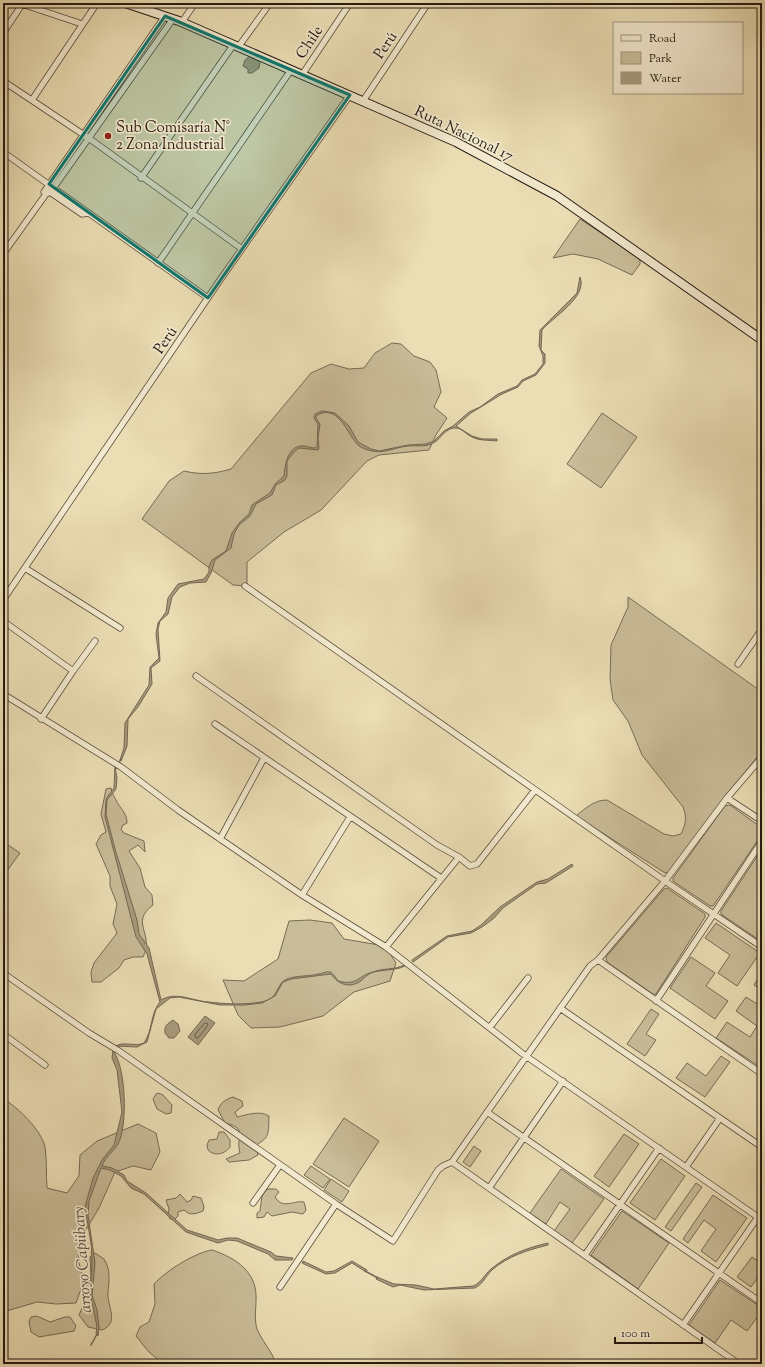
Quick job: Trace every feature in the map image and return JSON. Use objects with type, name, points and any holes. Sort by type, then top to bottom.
[{"type":"street","points":[[3,33],[23,3],[82,24]]},
{"type":"street","points":[[32,100],[82,24],[98,3]]},
{"type":"street","name":"Ruta Nacional 17","points":[[125,3],[182,22],[237,45],[456,142],[557,196],[762,340]]},
{"type":"street","points":[[182,22],[194,3]]},
{"type":"street","points":[[141,178],[237,45],[270,3]]},
{"type":"street","name":"Chile","points":[[302,74],[350,3]]},
{"type":"street","name":"Perú","points":[[363,101],[428,3]]},
{"type":"street","points":[[49,191],[49,184],[169,18]]},
{"type":"street","points":[[3,254],[49,191],[90,139],[169,18]]},
{"type":"street","points":[[158,263],[291,70]]},
{"type":"street","points":[[3,81],[90,139],[141,178],[242,249]]},
{"type":"street","name":"Perú","points":[[3,600],[208,298],[350,95]]},
{"type":"street","points":[[3,152],[49,184]]},
{"type":"street","points":[[49,191],[82,214],[89,213],[208,298]]},
{"type":"street","points":[[25,568],[120,628]]},
{"type":"street","points":[[245,586],[665,881],[762,947]]},
{"type":"street","points":[[3,621],[73,671]]},
{"type":"street","points":[[738,664],[762,629]]},
{"type":"street","points":[[41,719],[95,641]]},
{"type":"street","points":[[196,676],[437,845],[459,857],[470,866],[476,864],[535,790]]},
{"type":"street","points":[[3,694],[41,719],[112,761],[178,810],[302,895],[386,947],[526,1056],[760,1219],[719,1273],[683,1325]]},
{"type":"street","points":[[215,724],[441,878]]},
{"type":"street","points":[[3,973],[119,1051],[336,1204],[394,1241],[438,1170],[452,1162],[590,966],[598,960],[665,881],[727,798],[760,763],[762,757]]},
{"type":"street","points":[[220,839],[264,758]]},
{"type":"street","points":[[727,798],[762,822]]},
{"type":"street","points":[[302,895],[350,817]]},
{"type":"street","points":[[656,1001],[762,841]]},
{"type":"street","points":[[386,947],[459,857]]},
{"type":"street","points":[[598,960],[762,1074]]},
{"type":"street","points":[[490,1027],[528,978]]},
{"type":"street","points":[[560,1008],[762,1147]]},
{"type":"street","points":[[3,1034],[45,1065]]},
{"type":"street","points":[[489,1188],[563,1081]]},
{"type":"street","points":[[487,1112],[762,1303]]},
{"type":"street","points":[[686,1167],[720,1118]]},
{"type":"street","points":[[585,1256],[659,1148]]},
{"type":"street","points":[[452,1162],[739,1364]]},
{"type":"street","points":[[253,1203],[280,1165]]},
{"type":"street","points":[[280,1287],[336,1204]]},
{"type":"highlighted area","points":[[165,16],[350,95],[208,298],[49,184]]},
{"type":"green space","points":[[580,219],[640,259],[640,264],[632,275],[598,259],[573,254],[553,258]]},
{"type":"green space","points":[[392,343],[401,344],[414,356],[430,362],[436,370],[441,392],[434,407],[447,418],[436,435],[429,450],[379,455],[367,461],[321,510],[284,532],[247,562],[247,586],[233,585],[142,519],[169,481],[184,471],[208,473],[231,469],[311,373],[331,364],[349,369],[364,368],[375,353]]},
{"type":"green space","points":[[602,413],[637,437],[601,488],[567,464]]},
{"type":"green space","points":[[628,597],[762,692],[762,751],[669,872],[665,873],[576,816],[594,803],[607,800],[664,834],[673,836],[681,834],[685,824],[683,807],[642,755],[628,721],[613,700],[610,679],[611,645],[628,607]]},
{"type":"green space","points":[[111,788],[127,819],[127,823],[123,825],[121,829],[124,833],[144,841],[145,852],[138,845],[129,851],[140,868],[145,887],[152,895],[153,905],[146,911],[143,917],[142,923],[146,941],[146,949],[143,957],[133,957],[124,960],[119,968],[101,982],[92,982],[91,972],[94,963],[117,933],[113,924],[117,904],[110,886],[110,876],[96,844],[101,835],[106,832],[101,814],[106,789]]},
{"type":"green space","points":[[730,805],[762,828],[762,834],[713,906],[710,906],[673,881],[673,878],[725,806]]},
{"type":"green space","points":[[8,845],[20,853],[4,875],[3,852]]},
{"type":"green space","points":[[762,849],[762,942],[721,914],[721,911]]},
{"type":"green space","points":[[667,888],[705,914],[705,917],[656,994],[653,994],[607,962],[606,957],[664,889]]},
{"type":"green space","points":[[310,920],[332,923],[344,939],[385,946],[396,963],[390,981],[354,992],[323,1016],[280,1027],[251,1028],[238,1015],[223,980],[244,981],[278,959],[289,921]]},
{"type":"green space","points":[[716,923],[760,953],[737,986],[718,973],[730,955],[705,938]]},
{"type":"green space","points":[[691,957],[715,973],[706,986],[728,1001],[715,1019],[670,988]]},
{"type":"green space","points":[[762,972],[762,990],[754,985]]},
{"type":"green space","points":[[746,997],[762,1007],[759,1016],[762,1018],[762,1064],[760,1067],[716,1038],[727,1022],[750,1037],[757,1026],[736,1011]]},
{"type":"green space","points":[[651,1009],[659,1014],[646,1034],[656,1040],[645,1056],[627,1044]]},
{"type":"green space","points":[[721,1056],[730,1062],[705,1097],[676,1078],[687,1063],[706,1076]]},
{"type":"green space","points":[[158,1093],[163,1095],[172,1105],[171,1113],[166,1114],[157,1109],[153,1099]]},
{"type":"green space","points":[[233,1097],[242,1101],[243,1106],[235,1112],[237,1117],[261,1113],[265,1114],[269,1116],[269,1126],[266,1137],[256,1145],[258,1155],[249,1160],[229,1162],[226,1159],[240,1153],[240,1134],[237,1128],[225,1123],[218,1110],[220,1105]]},
{"type":"green space","points":[[3,1099],[22,1113],[43,1141],[46,1152],[47,1188],[67,1193],[79,1176],[80,1155],[97,1141],[138,1124],[156,1133],[160,1152],[151,1170],[133,1166],[115,1172],[99,1208],[78,1243],[79,1263],[84,1281],[76,1303],[56,1304],[37,1302],[3,1312]]},
{"type":"green space","points":[[344,1118],[379,1141],[349,1187],[313,1164]]},
{"type":"green space","points":[[219,1132],[224,1132],[230,1140],[230,1147],[223,1153],[217,1154],[208,1150],[207,1145],[209,1140],[217,1139]]},
{"type":"green space","points":[[624,1134],[639,1144],[609,1187],[594,1176]]},
{"type":"green space","points":[[474,1146],[481,1151],[470,1167],[463,1162]]},
{"type":"green space","points":[[661,1159],[685,1176],[655,1220],[630,1203]]},
{"type":"green space","points":[[311,1166],[330,1179],[323,1188],[304,1175]]},
{"type":"green space","points":[[561,1169],[604,1199],[572,1243],[554,1231],[570,1209],[560,1202],[546,1224],[530,1213]]},
{"type":"green space","points":[[331,1179],[349,1191],[342,1202],[324,1190]]},
{"type":"green space","points":[[696,1183],[702,1187],[671,1231],[665,1227]]},
{"type":"green space","points":[[267,1189],[276,1189],[279,1192],[275,1197],[282,1203],[289,1204],[304,1202],[306,1210],[303,1214],[292,1212],[272,1216],[267,1212],[264,1217],[257,1218],[257,1213],[260,1211],[262,1196]]},
{"type":"green space","points":[[180,1194],[187,1202],[191,1200],[193,1196],[201,1198],[204,1207],[203,1211],[193,1214],[184,1210],[178,1212],[178,1216],[175,1219],[170,1219],[166,1200],[176,1198]]},
{"type":"green space","points":[[713,1195],[747,1218],[716,1262],[701,1251],[716,1229],[704,1220],[688,1243],[683,1239]]},
{"type":"green space","points":[[622,1211],[669,1243],[638,1289],[591,1255]]},
{"type":"green space","points":[[212,1250],[237,1262],[249,1274],[256,1291],[255,1318],[257,1329],[276,1364],[163,1364],[148,1351],[136,1336],[140,1327],[149,1322],[155,1304],[154,1284],[181,1263]]},
{"type":"green space","points":[[95,1253],[104,1259],[108,1267],[109,1276],[108,1298],[112,1319],[107,1327],[102,1330],[88,1327],[79,1315],[83,1306],[82,1295],[91,1277],[90,1257]]},
{"type":"green space","points":[[752,1257],[762,1264],[762,1272],[751,1287],[737,1277]]},
{"type":"green space","points":[[720,1280],[762,1308],[762,1311],[747,1331],[731,1320],[715,1343],[689,1325]]},
{"type":"green space","points":[[37,1316],[50,1322],[65,1317],[70,1317],[76,1326],[74,1331],[39,1337],[31,1332],[29,1322],[31,1317]]},
{"type":"water","points":[[250,56],[256,57],[260,63],[259,68],[252,73],[248,73],[248,69],[243,66],[245,60]]},
{"type":"water","points":[[580,277],[581,284],[579,292],[574,299],[542,330],[541,350],[545,354],[545,363],[536,375],[523,381],[518,387],[502,394],[471,413],[456,426],[464,431],[457,428],[448,430],[435,442],[428,445],[408,446],[376,452],[358,445],[346,427],[336,416],[330,413],[324,413],[316,416],[320,424],[318,450],[299,448],[287,461],[291,451],[299,446],[313,448],[317,447],[318,424],[314,418],[315,414],[322,411],[335,413],[349,426],[358,442],[371,449],[379,451],[408,445],[426,444],[434,441],[444,431],[453,426],[469,412],[480,407],[498,394],[517,386],[522,380],[535,374],[543,364],[543,356],[539,346],[540,330],[577,293]]},
{"type":"water","points":[[464,431],[472,436],[482,439],[497,439],[497,441],[481,440],[470,436]]},
{"type":"water","points":[[287,461],[287,476],[285,480],[276,485],[272,495],[256,504],[250,516],[239,525],[234,534],[231,548],[215,560],[211,573],[206,582],[190,583],[180,587],[172,597],[168,614],[160,621],[158,629],[160,661],[151,668],[152,684],[138,707],[128,719],[127,746],[121,761],[124,748],[125,723],[149,685],[150,667],[159,658],[156,634],[158,623],[166,612],[168,598],[178,584],[204,579],[209,572],[209,566],[212,560],[226,551],[232,533],[240,522],[249,514],[252,505],[270,493],[275,484],[284,476]]},
{"type":"water","points":[[115,767],[117,778],[116,789],[107,800],[106,814],[137,920],[139,934],[149,948],[161,1000],[167,997],[179,996],[221,1003],[255,1003],[271,998],[282,982],[292,977],[330,972],[338,981],[331,974],[291,979],[283,982],[275,996],[262,1003],[245,1005],[220,1005],[179,997],[170,998],[156,1009],[160,1002],[147,954],[136,937],[105,817],[106,799],[114,788]]},
{"type":"water","points":[[572,864],[573,866],[546,883],[537,884],[503,908],[493,919],[482,927],[471,933],[448,937],[413,962],[412,960],[447,936],[472,931],[481,925],[500,907],[537,882],[548,879]]},
{"type":"water","points":[[404,965],[405,966],[397,969],[371,973],[377,971],[397,968]]},
{"type":"water","points":[[371,973],[361,981],[348,985],[338,981],[350,982]]},
{"type":"water","points":[[156,1011],[147,1042],[137,1047],[116,1046],[122,1044],[144,1043],[149,1033]]},
{"type":"water","points":[[205,1016],[215,1023],[198,1045],[188,1037]]},
{"type":"water","points":[[173,1020],[178,1024],[180,1031],[174,1038],[169,1038],[165,1033],[165,1029]]},
{"type":"water","points":[[113,1051],[121,1069],[123,1082],[123,1124],[118,1144],[102,1166],[112,1168],[124,1175],[127,1181],[146,1193],[187,1230],[218,1240],[237,1238],[271,1252],[276,1256],[293,1258],[292,1260],[275,1260],[268,1254],[237,1241],[228,1240],[218,1243],[186,1232],[144,1194],[131,1188],[121,1176],[110,1170],[101,1168],[89,1201],[88,1215],[95,1263],[92,1295],[97,1310],[99,1327],[98,1336],[96,1334],[97,1327],[90,1293],[92,1264],[91,1243],[85,1207],[93,1178],[102,1160],[114,1145],[122,1112],[117,1070],[112,1058]]},
{"type":"water","points":[[548,1243],[548,1245],[511,1257],[498,1265],[475,1288],[424,1290],[400,1285],[393,1287],[376,1279],[377,1277],[394,1284],[416,1285],[434,1289],[473,1286],[476,1285],[491,1269],[504,1260],[532,1247]]},
{"type":"water","points":[[303,1261],[326,1272],[334,1271],[352,1261],[367,1270],[366,1272],[352,1263],[335,1273],[326,1274],[302,1263]]},
{"type":"waterway","points":[[115,770],[121,759]]},
{"type":"waterway","points":[[365,1271],[378,1278]]},
{"type":"waterway","name":"arroyo Capiibary","points":[[91,1345],[97,1334]]},
{"type":"place","name":"Sub Comisaría N° 2 Zona Industrial","points":[[108,136]]}]
